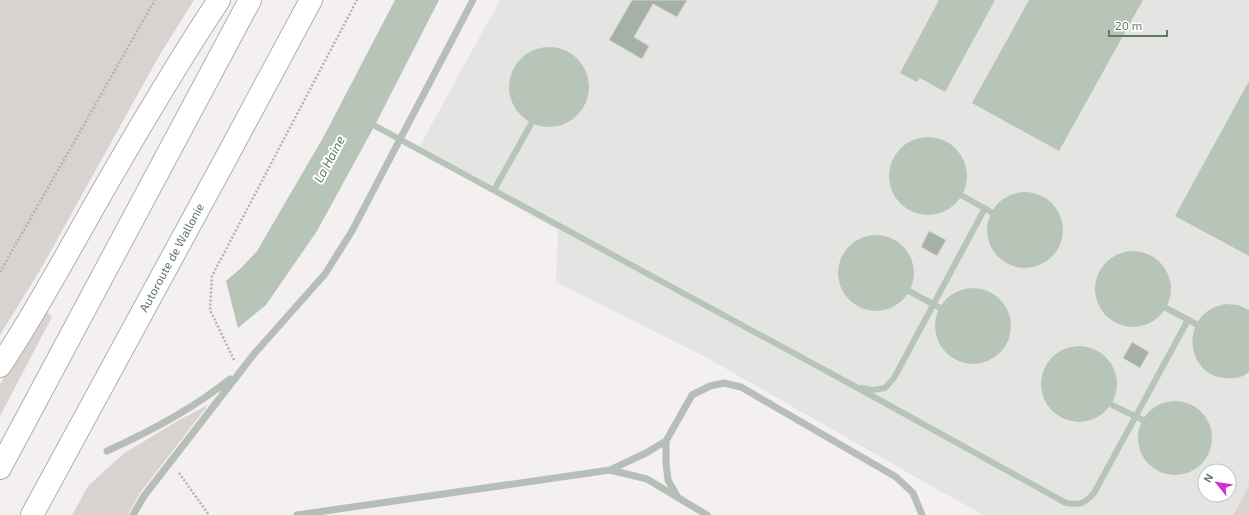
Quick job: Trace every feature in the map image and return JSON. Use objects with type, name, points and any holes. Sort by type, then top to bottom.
[{"type":"highway","points":[[0,366],[51,282],[157,98],[219,0]]},
{"type":"highway","points":[[0,468],[250,0]]},
{"type":"highway","name":"Autoroute de Wallonie","points":[[32,515],[226,160],[311,0]]},
{"type":"street","points":[[133,515],[144,496],[254,354],[325,274],[352,231],[473,0]]},
{"type":"street","points":[[107,451],[128,441],[213,393],[240,372]]},
{"type":"street","points":[[678,498],[668,480],[666,442],[692,395],[710,386],[724,383],[741,387],[896,477],[913,493],[922,515]]},
{"type":"street","points":[[297,515],[610,470],[666,442]]},
{"type":"street","points":[[610,470],[647,479],[707,515]]},
{"type":"path","points":[[0,272],[156,0]]},
{"type":"path","points":[[240,372],[210,310],[212,276],[357,0]]},
{"type":"path","points":[[180,449],[176,459],[178,472],[209,515]]},
{"type":"shaded area","points":[[0,0],[194,0],[159,56],[42,267],[0,335]]},
{"type":"shaded area","points":[[500,0],[1249,0],[1249,486],[1233,515],[984,515],[709,359],[556,282],[558,230],[417,151]]},
{"type":"shaded area","points":[[45,311],[52,317],[0,416],[0,384]]},
{"type":"shaded area","points":[[208,405],[140,493],[128,515],[72,515],[88,486],[123,454],[179,420]]},
{"type":"shaded area","points":[[1249,486],[1249,515],[1233,515]]},
{"type":"water","name":"La Haine","points":[[395,0],[439,0],[375,125],[317,231],[266,305],[238,328],[226,281],[257,251],[324,136]]},
{"type":"water","points":[[939,0],[995,0],[945,92],[920,78],[917,82],[900,73]]},
{"type":"water","points":[[1029,0],[1143,0],[1059,151],[972,103]]},
{"type":"water","points":[[541,47],[557,47],[578,58],[589,79],[589,95],[578,116],[557,127],[541,127],[527,121],[520,116],[515,109],[509,95],[509,79],[515,65],[520,58],[527,53]]},
{"type":"water","points":[[1249,81],[1249,256],[1175,216]]},
{"type":"water","points":[[928,137],[943,140],[955,149],[964,161],[967,176],[964,191],[955,203],[943,212],[928,215],[913,212],[901,203],[892,191],[889,176],[892,161],[901,149],[913,140]]},
{"type":"water","points":[[1018,192],[1032,192],[1046,198],[1057,209],[1063,223],[1063,237],[1060,245],[1052,257],[1046,262],[1032,268],[1018,268],[1004,262],[993,251],[987,237],[987,223],[993,209],[1004,198]]},
{"type":"water","points":[[876,235],[890,238],[903,246],[911,259],[914,273],[911,287],[903,300],[890,308],[876,311],[862,308],[849,300],[841,287],[838,273],[841,259],[849,246],[862,238]]},
{"type":"water","points":[[1133,251],[1147,254],[1160,262],[1168,275],[1171,289],[1168,303],[1160,316],[1147,324],[1133,327],[1119,324],[1106,316],[1098,303],[1095,289],[1098,275],[1106,262],[1119,254]]},
{"type":"water","points":[[973,288],[987,291],[1000,299],[1008,312],[1011,326],[1008,340],[1000,353],[987,361],[973,364],[959,361],[946,353],[938,340],[935,326],[938,312],[946,299],[959,291]]},
{"type":"water","points":[[1224,304],[1238,305],[1249,310],[1249,372],[1238,378],[1225,378],[1213,375],[1203,368],[1197,359],[1193,348],[1193,337],[1196,325],[1203,316],[1214,307]]},
{"type":"water","points":[[1079,346],[1094,349],[1106,357],[1114,369],[1117,384],[1114,399],[1106,411],[1094,419],[1079,422],[1064,419],[1052,411],[1044,399],[1041,384],[1044,369],[1052,357],[1064,349]]},
{"type":"water","points":[[1168,402],[1182,402],[1195,407],[1206,418],[1211,431],[1211,445],[1206,458],[1202,463],[1197,463],[1197,467],[1195,469],[1182,474],[1168,474],[1155,469],[1144,458],[1139,445],[1139,431],[1144,418],[1155,407]]},
{"type":"building","points":[[632,0],[687,0],[677,17],[653,4],[634,37],[649,46],[642,59],[609,40]]},
{"type":"building","points":[[929,231],[946,240],[937,256],[921,247]]},
{"type":"building","points":[[1132,342],[1149,352],[1140,368],[1123,358]]},
{"type":"waterway","points":[[368,122],[856,387],[1066,503],[1082,503],[1094,493],[1188,320]]},
{"type":"waterway","points":[[494,190],[531,124]]},
{"type":"waterway","points":[[961,195],[991,212]]},
{"type":"waterway","points":[[861,388],[873,390],[885,388],[894,378],[985,208]]},
{"type":"waterway","points":[[909,291],[940,308]]},
{"type":"waterway","points":[[1166,308],[1196,324]]},
{"type":"waterway","points":[[1112,405],[1143,420]]}]
